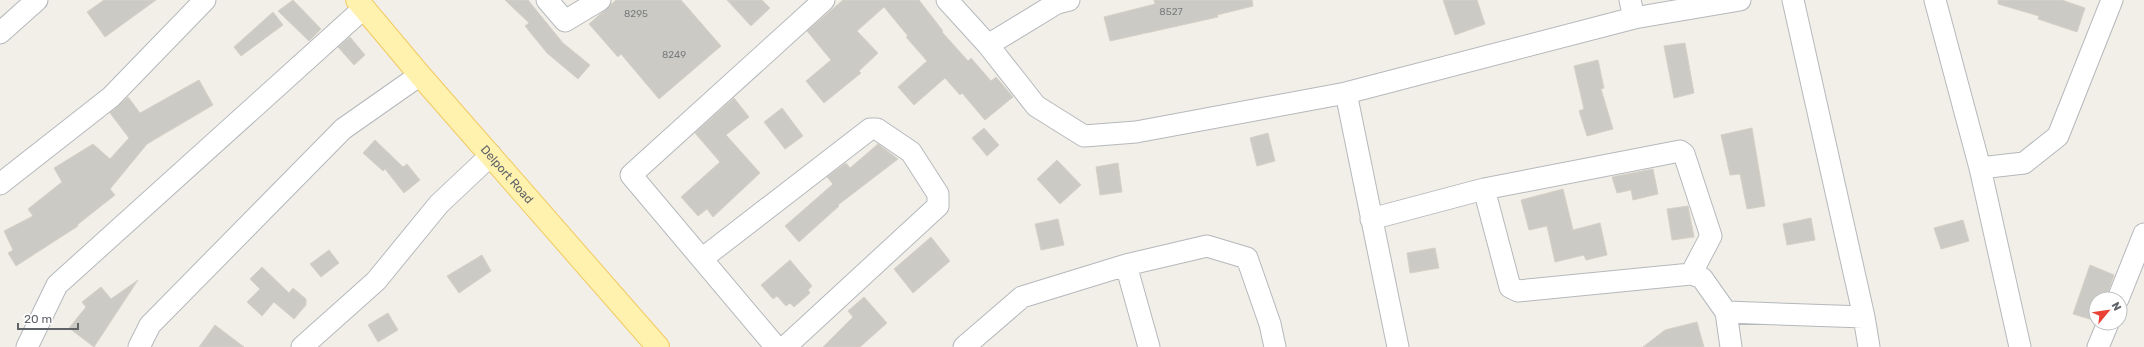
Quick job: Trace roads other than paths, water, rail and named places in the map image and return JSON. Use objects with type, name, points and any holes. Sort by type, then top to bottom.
[{"type":"main road","name":"Delport Road","points":[[360,4],[420,75],[658,347]]},
{"type":"street","points":[[0,33],[37,0]]},
{"type":"street","points":[[0,184],[111,98],[205,0]]},
{"type":"street","points":[[547,0],[565,21],[600,0]]},
{"type":"street","points":[[776,347],[703,258],[631,175],[824,0]]},
{"type":"street","points":[[947,0],[988,45],[1036,106],[1084,136],[1136,132],[1346,93],[1632,9],[1740,0]]},
{"type":"street","points":[[988,45],[1057,3],[1069,0]]},
{"type":"street","points":[[1793,0],[1870,347]]},
{"type":"street","points":[[1935,0],[1980,168],[2020,347]]},
{"type":"street","points":[[1980,168],[2024,163],[2058,136],[2112,0]]},
{"type":"street","points":[[27,347],[57,285],[360,4]]},
{"type":"street","points":[[139,347],[150,325],[343,129],[420,75]]},
{"type":"street","points":[[1346,93],[1398,347]]},
{"type":"street","points":[[703,258],[870,129],[877,130],[911,152],[938,194],[938,206],[785,347]]},
{"type":"street","points":[[1371,220],[1484,189],[1680,151],[1684,154],[1711,236],[1691,274]]},
{"type":"street","points":[[302,347],[376,281],[439,204],[492,156]]},
{"type":"street","points":[[1484,189],[1510,287],[1518,291],[1691,274],[1702,278],[1726,312],[1730,347]]},
{"type":"street","points":[[2121,291],[2144,234]]},
{"type":"street","points":[[964,347],[1022,297],[1126,265],[1207,246],[1247,258],[1270,324],[1275,347]]},
{"type":"street","points":[[1126,265],[1149,347]]},
{"type":"street","points":[[1726,312],[1864,317]]},
{"type":"street","points":[[2098,347],[2105,331]]}]
